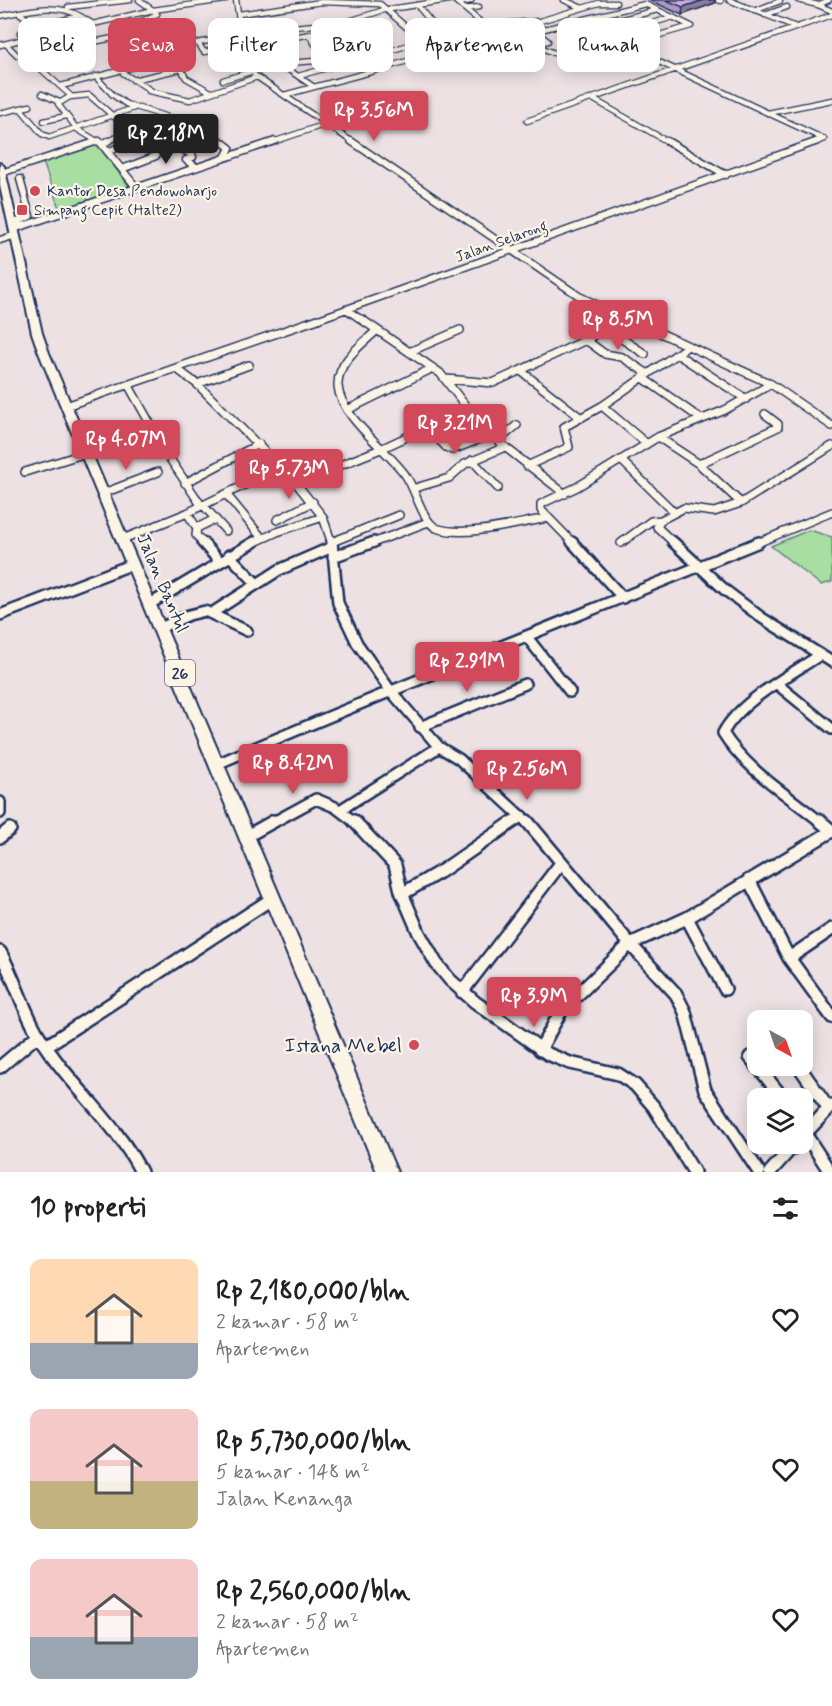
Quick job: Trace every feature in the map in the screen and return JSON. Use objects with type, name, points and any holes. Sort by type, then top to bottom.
[{"type":"main road","name":"Jalan Bantul","points":[[1,169],[4,198],[14,229],[37,333],[160,628],[222,762],[247,836],[387,1172]]},
{"type":"street","points":[[0,16],[56,5],[68,7],[130,0]]},
{"type":"street","points":[[139,0],[157,14],[148,18]]},
{"type":"street","points":[[96,23],[153,10],[225,0]]},
{"type":"street","points":[[236,0],[240,18]]},
{"type":"street","points":[[362,18],[388,9],[449,0]]},
{"type":"street","points":[[564,0],[582,8]]},
{"type":"street","points":[[609,0],[633,7]]},
{"type":"street","points":[[637,0],[691,26],[660,35]]},
{"type":"street","points":[[798,0],[818,5],[832,13]]},
{"type":"street","points":[[818,5],[831,0]]},
{"type":"street","points":[[456,1],[471,1]]},
{"type":"street","points":[[456,1],[476,18]]},
{"type":"street","points":[[733,1],[796,27]]},
{"type":"street","points":[[754,10],[779,1],[787,1]]},
{"type":"street","points":[[239,14],[301,2],[378,4],[388,9],[405,25]]},
{"type":"street","points":[[545,19],[602,2],[621,2]]},
{"type":"street","points":[[589,18],[645,4]]},
{"type":"street","points":[[417,5],[428,18]]},
{"type":"street","points":[[558,18],[601,5],[616,11]]},
{"type":"street","points":[[68,7],[83,18]]},
{"type":"street","points":[[465,9],[479,7]]},
{"type":"street","points":[[765,15],[787,7]]},
{"type":"street","points":[[627,18],[657,10]]},
{"type":"street","points":[[19,13],[26,18]]},
{"type":"street","points":[[527,121],[674,71],[832,13]]},
{"type":"street","points":[[72,18],[80,16]]},
{"type":"street","points":[[660,21],[674,17]]},
{"type":"street","points":[[545,26],[549,28]]},
{"type":"street","points":[[545,29],[556,27]]},
{"type":"street","points":[[299,36],[309,35],[311,38]]},
{"type":"street","points":[[3,44],[18,40]]},
{"type":"street","points":[[208,41],[198,43],[204,52],[208,51]]},
{"type":"street","points":[[3,44],[18,55]]},
{"type":"street","points":[[393,59],[401,63]]},
{"type":"street","points":[[393,65],[405,62]]},
{"type":"street","name":"Jalan Selarong","points":[[660,64],[768,114],[828,138]]},
{"type":"street","points":[[45,72],[70,97]]},
{"type":"street","points":[[61,86],[110,72]]},
{"type":"street","points":[[125,72],[150,91],[188,100],[257,77]]},
{"type":"street","points":[[134,80],[160,72]]},
{"type":"street","points":[[183,72],[190,81],[211,92]]},
{"type":"street","points":[[223,80],[241,72]]},
{"type":"street","points":[[251,72],[579,296],[771,384],[832,426]]},
{"type":"street","points":[[292,72],[314,87]]},
{"type":"street","points":[[298,76],[312,72]]},
{"type":"street","points":[[284,95],[367,72]]},
{"type":"street","points":[[95,76],[117,98],[134,108],[197,128],[230,147],[225,157]]},
{"type":"street","points":[[42,94],[59,102],[66,116],[77,129],[100,143],[136,187]]},
{"type":"street","points":[[59,102],[70,97],[89,95],[112,116],[192,154],[193,157],[186,160],[196,167]]},
{"type":"street","points":[[593,99],[726,175]]},
{"type":"street","points":[[768,114],[832,99]]},
{"type":"street","points":[[0,113],[30,106]]},
{"type":"street","points":[[21,109],[47,137],[77,129],[134,108]]},
{"type":"street","points":[[44,122],[66,116]]},
{"type":"street","points":[[14,229],[326,124]]},
{"type":"street","points":[[1,169],[100,143],[135,128]]},
{"type":"street","points":[[108,152],[147,134]]},
{"type":"street","name":"Jalan Selarong","points":[[66,406],[129,386],[828,138]]},
{"type":"street","points":[[122,169],[156,156]]},
{"type":"street","points":[[0,240],[30,216],[20,179]]},
{"type":"street","points":[[346,309],[433,368],[446,380],[466,409],[505,447],[564,494]]},
{"type":"street","points":[[446,380],[489,384],[586,340],[604,328],[617,314]]},
{"type":"street","points":[[604,328],[645,354]]},
{"type":"street","points":[[409,352],[460,330]]},
{"type":"street","points":[[376,331],[343,364],[339,372],[340,397],[353,419],[383,448],[415,488],[428,522],[441,529],[474,529],[548,518]]},
{"type":"street","points":[[586,340],[605,354],[622,357],[701,419]]},
{"type":"street","points":[[527,466],[569,447],[569,441],[563,430],[602,406],[688,346]]},
{"type":"street","points":[[677,354],[747,399]]},
{"type":"street","points":[[197,384],[249,365]]},
{"type":"street","points":[[347,410],[433,368]]},
{"type":"street","points":[[177,369],[197,384],[259,444],[313,502],[323,517],[332,544],[338,603],[357,643],[390,690],[439,747],[459,759],[522,816],[681,1002],[705,1090],[759,1172]]},
{"type":"street","points":[[521,371],[581,418]]},
{"type":"street","points":[[623,598],[595,565],[548,518],[540,508],[541,504],[564,494],[657,437],[747,399],[771,384]]},
{"type":"street","points":[[129,386],[185,483],[226,531]]},
{"type":"street","points":[[602,406],[646,444]]},
{"type":"street","points":[[296,483],[383,448],[466,409]]},
{"type":"street","points":[[699,464],[778,427],[778,424],[765,414]]},
{"type":"street","points":[[499,440],[517,425]]},
{"type":"street","points":[[426,426],[446,447],[452,450],[493,434]]},
{"type":"street","points":[[657,437],[699,464],[741,503]]},
{"type":"street","points":[[185,483],[259,444]]},
{"type":"street","points":[[621,543],[651,521],[661,520],[687,508],[717,512],[741,503],[832,446]]},
{"type":"street","points":[[415,488],[449,478],[472,460],[505,447]]},
{"type":"street","points":[[25,472],[86,453]]},
{"type":"street","points":[[472,460],[498,488]]},
{"type":"street","points":[[621,460],[674,513]]},
{"type":"street","points":[[123,539],[187,513],[279,468]]},
{"type":"street","points":[[104,493],[158,472]]},
{"type":"street","points":[[226,494],[262,538]]},
{"type":"street","points":[[277,520],[313,502]]},
{"type":"street","points":[[222,762],[390,690],[528,637],[832,512]]},
{"type":"street","points":[[187,513],[196,528],[196,535],[220,562]]},
{"type":"street","points":[[212,614],[279,570],[399,515]]},
{"type":"street","points":[[150,604],[184,587],[229,555],[262,538],[323,517]]},
{"type":"street","points":[[196,528],[215,519]]},
{"type":"street","points":[[661,520],[657,525],[659,530],[698,567],[762,618],[832,662]]},
{"type":"street","points":[[333,557],[428,522]]},
{"type":"street","points":[[229,555],[256,583]]},
{"type":"street","points":[[0,615],[133,564]]},
{"type":"street","points":[[160,628],[203,611],[212,614],[230,627],[247,631]]},
{"type":"street","points":[[528,637],[570,692]]},
{"type":"street","points":[[540,1050],[561,1011],[630,944],[687,918],[832,831],[742,757],[724,738],[723,733],[726,724],[777,684],[820,655]]},
{"type":"street","points":[[420,727],[525,684]]},
{"type":"street","points":[[777,684],[832,729]]},
{"type":"street","points":[[340,810],[439,747]]},
{"type":"street","points":[[247,836],[316,799],[325,800],[340,810],[368,834],[395,865],[402,894],[428,948],[442,971],[462,992],[540,1050],[565,1062],[618,1074],[633,1083],[650,1103],[694,1172]]},
{"type":"street","points":[[0,802],[0,813]]},
{"type":"street","points":[[402,894],[443,870],[522,816]]},
{"type":"street","points":[[0,837],[10,829]]},
{"type":"street","points":[[462,992],[561,863]]},
{"type":"street","points":[[749,880],[789,958],[832,1017]]},
{"type":"street","points":[[46,1046],[273,898]]},
{"type":"street","points":[[687,918],[725,989]]},
{"type":"street","points":[[789,958],[832,929]]},
{"type":"street","points":[[0,952],[12,973],[38,1035],[132,1154],[141,1172]]},
{"type":"street","points":[[0,1067],[38,1035]]},
{"type":"street","points":[[765,1076],[775,1088]]},
{"type":"street","points":[[807,1076],[830,1106],[813,1124]]},
{"type":"street","points":[[813,1151],[830,1172]]},
{"type":"street","points":[[770,1172],[786,1154]]},
{"type":"green space","points":[[96,143],[129,186],[60,211],[42,159]]},
{"type":"green space","points":[[809,530],[832,537],[832,582],[821,585],[771,546]]},
{"type":"building","points":[[666,0],[704,0],[683,7]]},
{"type":"place","name":"Kantor Desa Pendowoharjo","points":[[35,191]]},
{"type":"place","name":"Simpang Cepit (Halte2)","points":[[22,210]]},
{"type":"place","name":"Istana Mebel","points":[[414,1045]]}]
